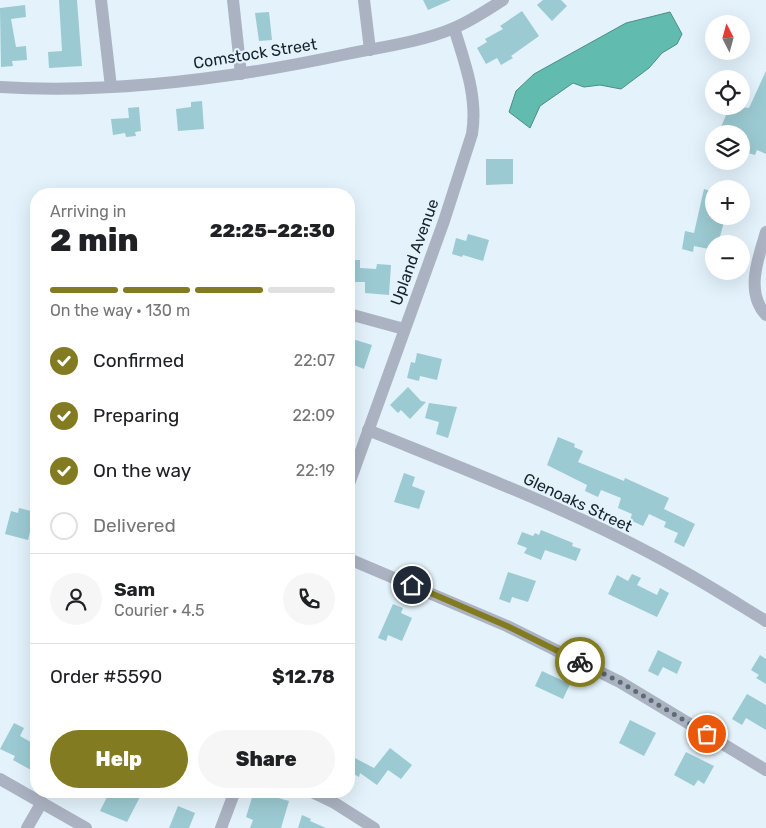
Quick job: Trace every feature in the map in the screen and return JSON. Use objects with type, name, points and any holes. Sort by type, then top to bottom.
[{"type":"street","points":[[102,0],[111,87]]},
{"type":"street","points":[[233,0],[241,74]]},
{"type":"street","points":[[364,0],[370,50]]},
{"type":"street","name":"Comstock Street","points":[[0,87],[70,89],[111,87],[241,74],[370,50],[454,28],[478,17],[503,0]]},
{"type":"street","name":"Upland Avenue","points":[[355,467],[444,221],[472,134],[474,121],[471,87],[454,28]]},
{"type":"street","points":[[766,232],[756,274],[755,298],[758,306],[766,315]]},
{"type":"street","points":[[355,316],[404,329]]},
{"type":"street","name":"Glenoaks Street","points":[[368,430],[477,474],[618,538],[680,570],[766,621]]},
{"type":"street","points":[[355,563],[507,626],[620,682],[766,770]]},
{"type":"street","points":[[0,779],[30,795]]},
{"type":"street","points":[[35,798],[86,828]]},
{"type":"street","points":[[221,828],[232,798]]},
{"type":"street","points":[[322,798],[368,826]]},
{"type":"street","points":[[27,828],[42,802]]},
{"type":"shaded area","points":[[670,12],[682,34],[677,44],[662,53],[649,68],[621,89],[600,85],[584,87],[573,83],[540,106],[530,128],[509,112],[516,91],[534,74],[626,23]]},
{"type":"building","points":[[59,0],[77,0],[82,66],[49,68],[48,52],[62,51]]},
{"type":"building","points":[[423,0],[451,0],[428,10]]},
{"type":"building","points":[[543,0],[561,0],[567,6],[552,21],[537,5]]},
{"type":"building","points":[[25,5],[26,17],[11,19],[16,47],[26,46],[27,60],[12,61],[13,66],[1,67],[0,8]]},
{"type":"building","points":[[522,11],[539,36],[511,56],[513,58],[501,65],[497,58],[486,64],[477,48],[487,42],[485,39],[503,29],[500,26]]},
{"type":"building","points":[[269,12],[272,40],[259,41],[255,13]]},
{"type":"building","points":[[766,71],[766,154],[757,150],[755,155],[750,154],[750,125],[722,125],[726,115],[750,115],[750,106]]},
{"type":"building","points":[[202,101],[204,129],[178,131],[176,109],[191,107],[191,102]]},
{"type":"building","points":[[139,107],[141,131],[135,132],[136,136],[126,137],[125,133],[113,135],[111,119],[129,118],[128,108]]},
{"type":"building","points":[[486,159],[513,159],[513,184],[486,185]]},
{"type":"building","points":[[704,189],[705,225],[723,225],[720,235],[705,235],[705,248],[694,246],[693,252],[682,249],[685,231],[694,233]]},
{"type":"building","points":[[468,234],[489,240],[483,261],[452,254],[456,238],[466,241]]},
{"type":"building","points":[[355,260],[360,260],[360,268],[376,269],[377,264],[391,265],[389,295],[365,293],[365,282],[355,282]]},
{"type":"building","points":[[355,340],[372,345],[364,369],[355,365]]},
{"type":"building","points":[[417,353],[442,359],[437,380],[420,376],[419,381],[407,378],[411,362],[415,363]]},
{"type":"building","points":[[408,387],[421,401],[426,402],[410,419],[401,410],[398,413],[390,405]]},
{"type":"building","points":[[429,403],[457,407],[448,438],[436,434],[439,422],[425,418]]},
{"type":"building","points":[[558,437],[575,444],[574,447],[583,451],[578,462],[624,481],[625,478],[669,498],[664,509],[695,524],[684,547],[674,542],[678,533],[664,527],[666,522],[649,514],[643,526],[630,520],[632,514],[618,508],[621,498],[601,490],[598,497],[585,491],[587,485],[547,465]]},
{"type":"building","points":[[404,473],[415,477],[412,486],[425,491],[419,509],[394,502]]},
{"type":"building","points":[[19,508],[30,511],[28,540],[5,534],[11,511],[18,513]]},
{"type":"building","points":[[541,530],[573,543],[572,546],[581,549],[576,561],[545,550],[541,560],[524,553],[527,548],[517,544],[522,532],[533,536],[535,533],[539,535]]},
{"type":"building","points":[[508,572],[536,581],[528,602],[512,597],[510,603],[499,599]]},
{"type":"building","points":[[632,574],[641,578],[637,585],[657,595],[660,588],[669,593],[657,617],[608,594],[617,575],[628,581]]},
{"type":"building","points":[[393,604],[403,608],[401,613],[412,618],[402,641],[388,635],[386,641],[378,638]]},
{"type":"building","points":[[658,650],[682,662],[677,674],[663,667],[658,676],[648,671]]},
{"type":"building","points":[[760,655],[766,659],[766,684],[756,678],[759,675],[751,670]]},
{"type":"building","points":[[542,671],[570,684],[563,699],[535,686]]},
{"type":"building","points":[[747,694],[766,705],[766,730],[746,718],[742,725],[732,719]]},
{"type":"building","points":[[630,720],[656,733],[644,756],[619,743]]},
{"type":"building","points":[[14,723],[24,728],[20,736],[30,742],[30,769],[13,760],[15,756],[0,749]]},
{"type":"building","points":[[390,748],[412,765],[401,779],[388,770],[377,785],[360,773],[359,777],[355,775],[355,758],[374,768]]},
{"type":"building","points":[[686,752],[714,766],[704,784],[698,780],[694,786],[674,775]]},
{"type":"building","points":[[106,798],[139,798],[127,822],[100,811]]},
{"type":"building","points":[[252,798],[278,798],[289,801],[281,828],[250,828],[253,820],[246,817]]},
{"type":"building","points":[[178,806],[195,813],[189,828],[169,828]]},
{"type":"building","points":[[302,815],[311,819],[310,821],[326,828],[298,828]]},
{"type":"way so far","points":[[580,662],[620,682],[707,734]]},
{"type":"route","points":[[412,585],[507,626],[580,662]]}]
